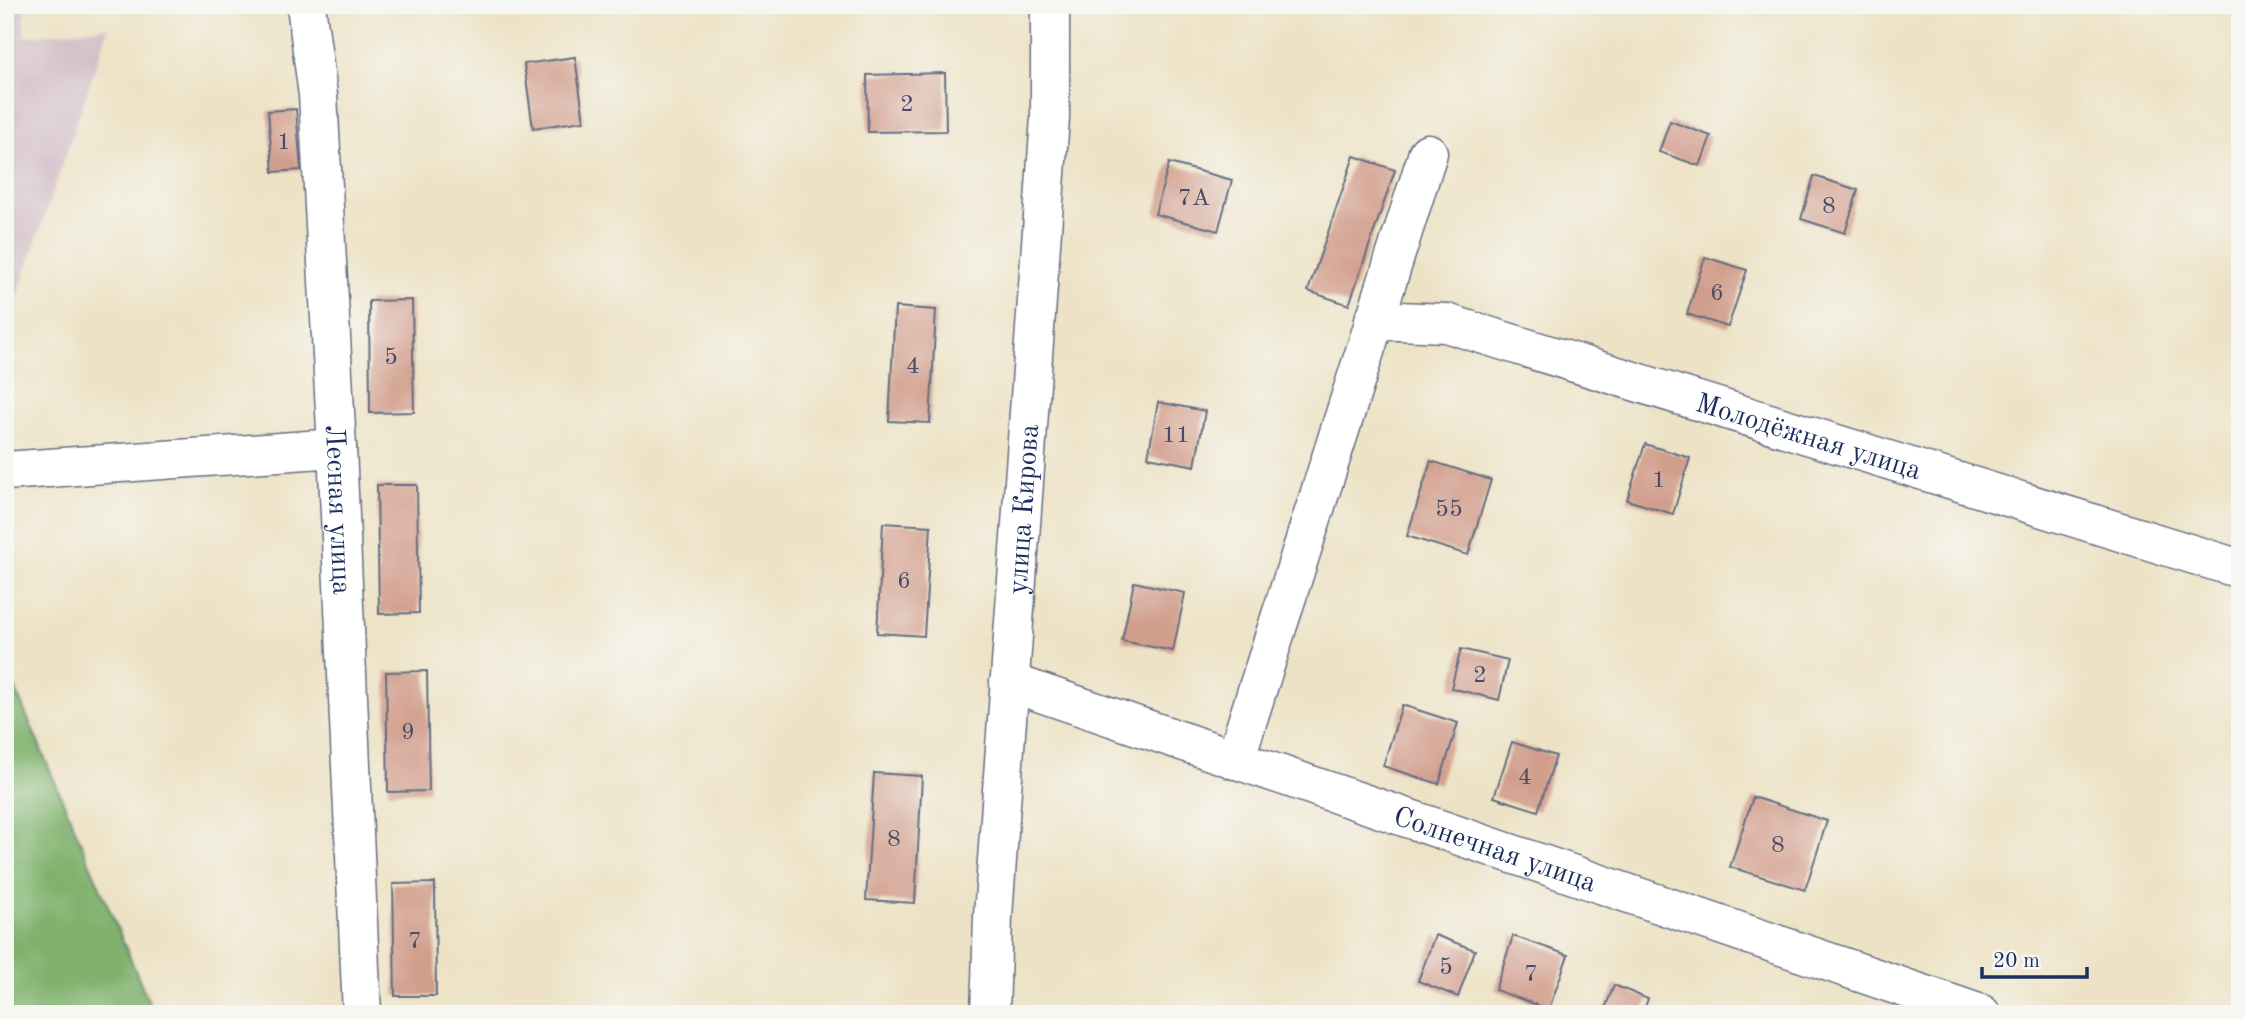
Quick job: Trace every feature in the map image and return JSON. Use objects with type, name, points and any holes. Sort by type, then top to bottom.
[{"type":"street","name":"Лесная улица","points":[[306,5],[318,95],[337,447],[362,1014]]},
{"type":"street","name":"улица Кирова","points":[[990,1014],[993,916],[1050,118],[1050,5]]},
{"type":"street","points":[[1235,760],[1428,153]]},
{"type":"street","name":"Молодёжная улица","points":[[1374,320],[1446,323],[2240,569]]},
{"type":"street","points":[[5,471],[337,447]]},
{"type":"street","name":"Солнечная улица","points":[[1009,682],[1921,1004],[1981,1014]]},
{"type":"shaded area","points":[[5,5],[24,5],[24,36],[5,38]]},
{"type":"shaded area","points":[[109,27],[5,331],[5,39]]},
{"type":"green space","points":[[5,665],[154,1014],[5,1014]]},
{"type":"building","points":[[575,57],[584,121],[533,128],[524,64]]},
{"type":"building","points":[[945,73],[946,131],[868,132],[867,75]]},
{"type":"building","points":[[296,109],[301,170],[273,172],[268,111]]},
{"type":"building","points":[[1670,121],[1711,136],[1700,166],[1659,152]]},
{"type":"building","points":[[1354,156],[1395,170],[1349,305],[1308,291]]},
{"type":"building","points":[[1169,163],[1232,180],[1218,231],[1155,214]]},
{"type":"building","points":[[1814,176],[1858,190],[1845,233],[1801,219]]},
{"type":"building","points":[[1705,257],[1747,270],[1728,327],[1687,314]]},
{"type":"building","points":[[412,300],[414,412],[370,413],[369,301]]},
{"type":"building","points":[[895,307],[936,310],[930,423],[889,421]]},
{"type":"building","points":[[1158,402],[1205,411],[1195,466],[1148,457]]},
{"type":"building","points":[[1645,444],[1690,458],[1673,514],[1627,500]]},
{"type":"building","points":[[1431,461],[1491,480],[1468,555],[1407,536]]},
{"type":"building","points":[[377,485],[417,485],[419,613],[379,614]]},
{"type":"building","points":[[883,523],[931,526],[924,636],[877,633]]},
{"type":"building","points":[[1134,582],[1185,593],[1173,651],[1122,641]]},
{"type":"building","points":[[1461,649],[1508,660],[1499,700],[1451,688]]},
{"type":"building","points":[[427,671],[429,791],[388,792],[386,672]]},
{"type":"building","points":[[1402,705],[1458,723],[1439,784],[1383,766]]},
{"type":"building","points":[[1512,742],[1556,756],[1538,811],[1494,797]]},
{"type":"building","points":[[874,773],[922,776],[915,903],[866,900]]},
{"type":"building","points":[[1753,797],[1827,821],[1805,890],[1730,867]]},
{"type":"building","points":[[435,883],[436,996],[395,996],[393,884]]},
{"type":"building","points":[[1435,935],[1475,950],[1458,997],[1418,981]]},
{"type":"building","points":[[1513,936],[1568,955],[1549,1009],[1495,990]]},
{"type":"building","points":[[1614,985],[1648,999],[1642,1014],[1603,1014]]}]
